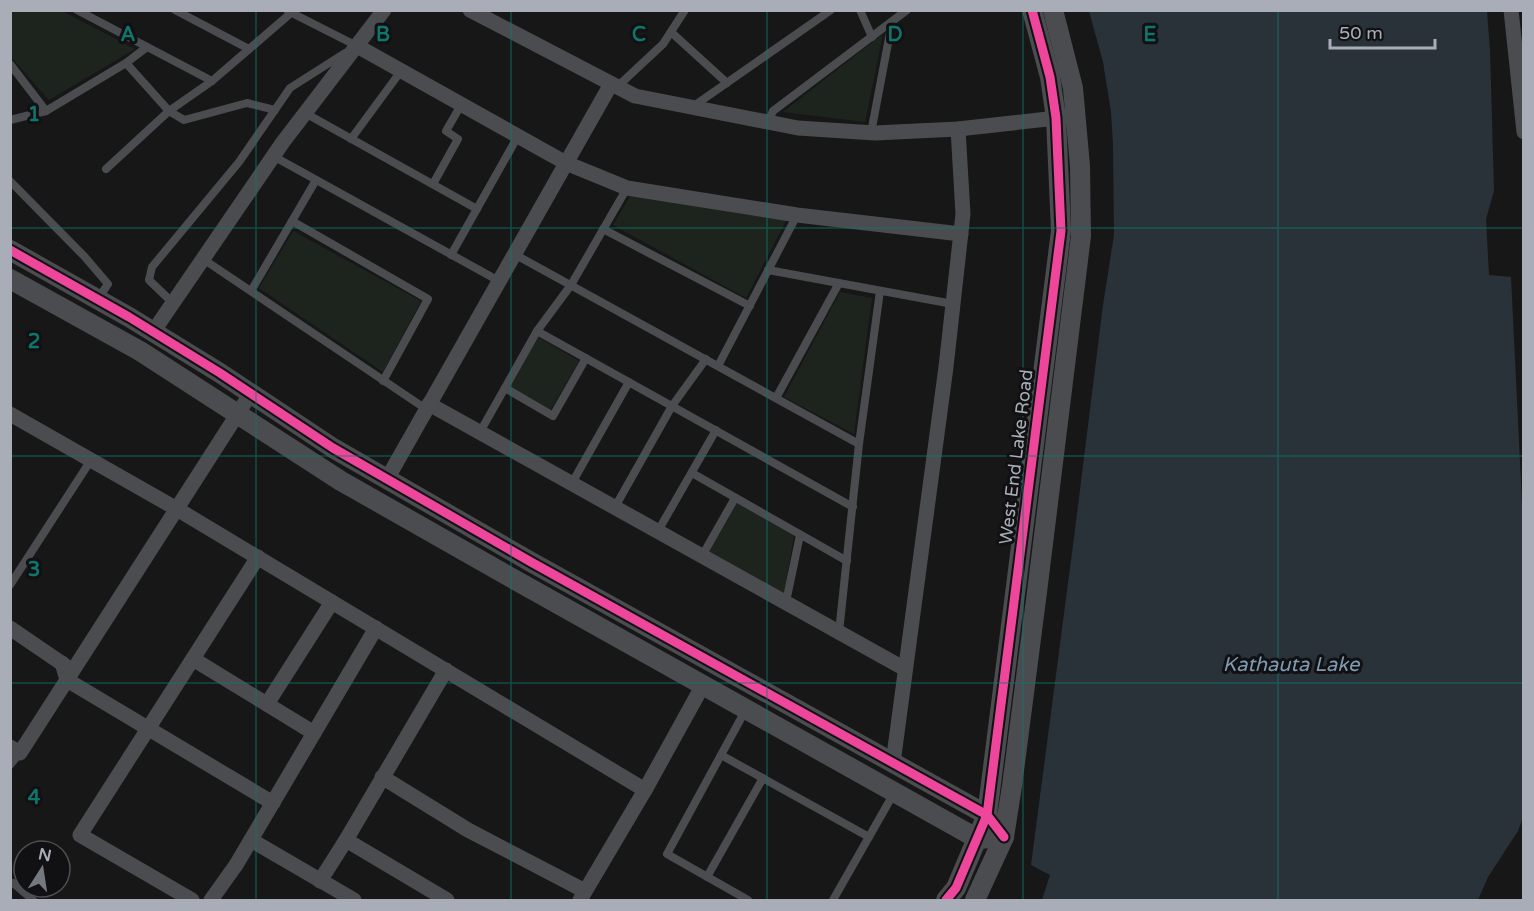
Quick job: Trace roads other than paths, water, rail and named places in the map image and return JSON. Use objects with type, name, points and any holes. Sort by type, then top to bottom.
[{"type":"street","points":[[153,332],[273,156],[384,10]]},
{"type":"street","points":[[470,10],[635,96],[798,128],[871,133],[958,129],[1065,117]]},
{"type":"street","name":"West End Lake Road","points":[[975,900],[1004,837],[1036,603],[1081,236],[1080,166],[1050,77],[1032,10]]},
{"type":"street","name":"West End Lake Road","points":[[946,900],[956,888],[987,815],[1061,231],[1065,117],[1072,88],[1053,10]]},
{"type":"street","points":[[1511,10],[1524,132]]},
{"type":"street","points":[[357,46],[566,163],[627,188],[797,215],[961,234]]},
{"type":"street","points":[[387,479],[566,163],[614,85]]},
{"type":"street","points":[[893,764],[961,234],[963,214],[958,129]]},
{"type":"street","points":[[10,250],[153,332],[251,393],[333,448],[531,562],[987,815],[1004,837]]},
{"type":"street","points":[[10,279],[140,351],[341,481],[894,793],[978,839],[1004,837]]},
{"type":"street","points":[[14,755],[251,393]]},
{"type":"street","points":[[427,407],[480,432],[906,669]]},
{"type":"street","points":[[10,414],[177,508],[645,790]]},
{"type":"street","points":[[192,900],[80,835],[258,557]]},
{"type":"street","points":[[267,704],[332,602]]},
{"type":"street","points":[[10,628],[148,728],[273,803]]},
{"type":"street","points":[[212,900],[236,865],[376,628]]},
{"type":"street","points":[[192,659],[314,733]]},
{"type":"street","points":[[320,880],[446,670]]},
{"type":"street","points":[[382,777],[583,896],[645,790],[702,685]]},
{"type":"street","points":[[251,840],[354,900]]},
{"type":"street","points":[[346,840],[445,900]]},
{"type":"lane","points":[[77,10],[212,81]]},
{"type":"lane","points":[[175,10],[249,49]]},
{"type":"lane","points":[[614,85],[663,44],[685,10]]},
{"type":"lane","points":[[697,108],[698,103],[831,10]]},
{"type":"lane","points":[[860,10],[872,37]]},
{"type":"lane","points":[[768,122],[773,111],[907,10]]},
{"type":"lane","points":[[106,170],[169,111],[212,81],[289,12],[357,46]]},
{"type":"lane","points":[[871,133],[892,22]]},
{"type":"lane","points":[[671,32],[727,83]]},
{"type":"lane","points":[[173,303],[149,280],[152,267],[239,162],[290,88],[357,46]]},
{"type":"lane","points":[[10,120],[46,111],[126,63],[147,47]]},
{"type":"lane","points":[[126,63],[169,111],[184,120],[247,103],[275,110]]},
{"type":"lane","points":[[10,64],[46,111]]},
{"type":"lane","points":[[351,139],[401,71]]},
{"type":"lane","points":[[433,184],[458,139],[446,131],[461,105]]},
{"type":"lane","points":[[305,113],[477,209]]},
{"type":"lane","points":[[451,255],[518,136]]},
{"type":"lane","points":[[273,156],[499,281]]},
{"type":"lane","points":[[250,291],[316,180]]},
{"type":"lane","points":[[10,181],[84,256],[108,284],[98,299]]},
{"type":"lane","points":[[480,432],[537,331],[571,285],[627,188]]},
{"type":"lane","points":[[718,366],[797,215]]},
{"type":"lane","points":[[292,221],[429,299],[383,381]]},
{"type":"lane","points":[[603,229],[750,306]]},
{"type":"lane","points":[[514,254],[859,444]]},
{"type":"lane","points":[[203,259],[383,381],[427,407]]},
{"type":"lane","points":[[768,270],[953,304]]},
{"type":"lane","points":[[776,398],[839,283]]},
{"type":"lane","points":[[839,632],[859,444],[880,291]]},
{"type":"lane","points":[[537,331],[853,507]]},
{"type":"lane","points":[[505,388],[553,416],[586,358]]},
{"type":"lane","points":[[615,507],[672,406],[706,359]]},
{"type":"lane","points":[[572,483],[629,382]]},
{"type":"lane","points":[[658,531],[716,430]]},
{"type":"lane","points":[[10,585],[91,460]]},
{"type":"lane","points":[[692,473],[847,561]]},
{"type":"lane","points":[[702,556],[735,498]]},
{"type":"lane","points":[[786,602],[800,535]]},
{"type":"lane","points":[[746,709],[667,854],[748,900]]},
{"type":"lane","points":[[721,755],[869,837]]},
{"type":"lane","points":[[707,877],[763,778]]},
{"type":"lane","points":[[833,900],[894,793]]},
{"type":"lane","points":[[11,884],[33,900]]},
{"type":"water","name":"Kathauta Lake","points":[[1089,11],[1487,11],[1494,191],[1486,219],[1489,275],[1511,277],[1523,525],[1524,815],[1518,831],[1488,877],[1478,900],[1042,900],[1050,875],[1031,865],[1114,235],[1111,112],[1103,62]]}]
